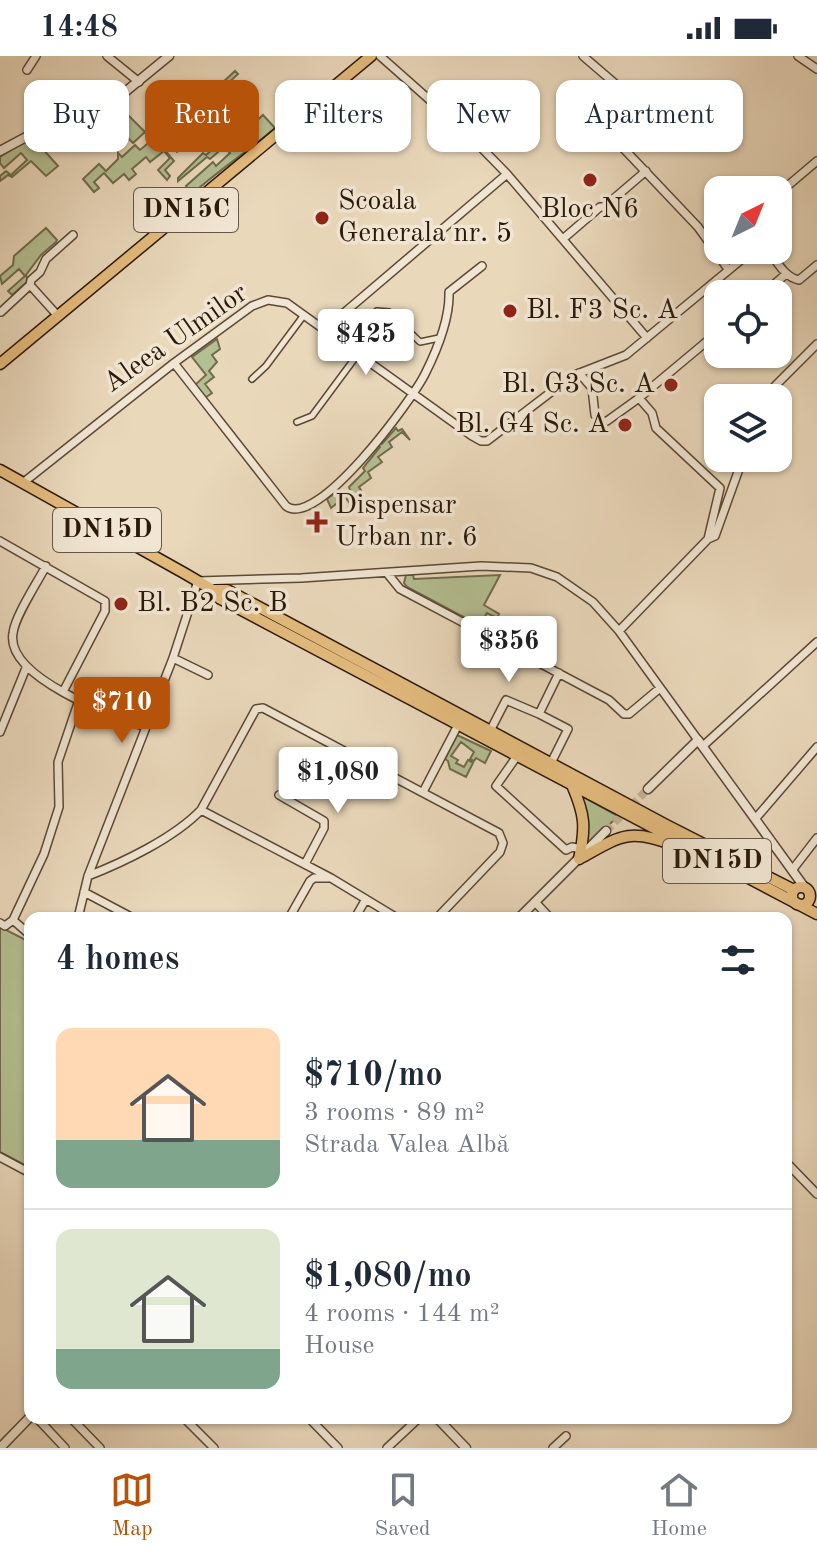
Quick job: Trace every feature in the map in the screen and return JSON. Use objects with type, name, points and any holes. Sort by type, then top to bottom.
[{"type":"main road","name":"DN15C","points":[[0,364],[371,56]]},
{"type":"main road","name":"DN15D","points":[[0,470],[198,581],[213,590],[219,598],[460,721],[490,731],[543,762],[806,893]]},
{"type":"main road","name":"DN15D","points":[[213,590],[228,586],[517,756],[543,762],[572,785],[817,914]]},
{"type":"main road","points":[[572,785],[584,816],[580,854]]},
{"type":"main road","points":[[580,854],[638,834],[705,855]]},
{"type":"main road","name":"DN15D","points":[[797,903],[792,897],[806,893]]},
{"type":"main road","name":"DN15D","points":[[797,903],[806,903],[806,893]]},
{"type":"street","points":[[27,70],[36,56]]},
{"type":"street","points":[[107,56],[139,82]]},
{"type":"street","points":[[0,151],[36,130],[118,95],[139,82],[169,56]]},
{"type":"street","points":[[380,56],[467,133],[507,174],[647,338]]},
{"type":"street","points":[[583,56],[626,93],[604,116],[606,130],[698,227],[728,269]]},
{"type":"street","points":[[798,56],[817,69]]},
{"type":"street","points":[[792,182],[817,161]]},
{"type":"street","points":[[564,238],[646,171]]},
{"type":"street","points":[[325,329],[507,174]]},
{"type":"street","points":[[1,312],[30,285],[46,259],[73,235]]},
{"type":"street","name":"Aleea Ulmilor","points":[[24,482],[174,363],[260,302],[282,301],[472,436],[485,442],[579,373],[615,362],[733,264]]},
{"type":"street","points":[[778,264],[786,274],[799,280],[817,265]]},
{"type":"street","points":[[174,363],[290,510],[299,510],[344,480],[413,392],[427,370],[439,338],[449,308],[449,292],[482,266]]},
{"type":"street","points":[[779,280],[786,274]]},
{"type":"street","points":[[30,285],[58,316]]},
{"type":"street","points":[[377,311],[389,312],[420,342],[439,338]]},
{"type":"street","points":[[252,379],[266,366],[304,315]]},
{"type":"street","points":[[579,373],[592,388],[593,410],[599,419],[607,421],[704,344]]},
{"type":"street","points":[[777,384],[817,344]]},
{"type":"street","points":[[297,422],[312,416],[359,353]]},
{"type":"street","points":[[639,398],[652,413],[656,428],[720,488],[708,539]]},
{"type":"street","points":[[619,631],[720,530],[738,472]]},
{"type":"street","points":[[0,541],[101,597],[107,606],[64,690]]},
{"type":"street","points":[[46,566],[13,633],[15,647],[26,668],[79,700],[146,727]]},
{"type":"street","points":[[79,912],[88,876],[173,658],[198,581],[228,586],[481,566],[531,568],[578,589],[619,631],[793,869],[806,893]]},
{"type":"street","points":[[387,573],[400,589],[609,700],[624,714],[629,714],[660,688]]},
{"type":"street","points":[[648,789],[817,642]]},
{"type":"street","points":[[173,658],[208,675]]},
{"type":"street","points":[[0,732],[26,668]]},
{"type":"street","points":[[539,714],[559,673]]},
{"type":"street","points":[[0,923],[5,926],[13,920],[44,854],[59,807],[58,762],[79,700]]},
{"type":"street","points":[[490,731],[506,700],[568,729],[543,762]]},
{"type":"street","points":[[88,876],[112,867],[189,822],[201,810],[259,707],[499,833],[503,839],[500,852],[443,912]]},
{"type":"street","points":[[423,792],[460,721]]},
{"type":"street","points":[[756,818],[817,747]]},
{"type":"street","points":[[517,756],[496,786],[566,850],[572,847],[580,854]]},
{"type":"street","points":[[279,795],[324,821],[324,828],[305,864]]},
{"type":"street","points":[[201,810],[331,878],[387,912]]},
{"type":"street","points":[[525,912],[606,831]]},
{"type":"street","points":[[793,869],[817,838]]},
{"type":"street","points":[[292,912],[310,881],[314,878],[331,878]]},
{"type":"street","points":[[84,892],[122,912]]},
{"type":"street","points":[[358,912],[366,899]]},
{"type":"street","points":[[535,902],[544,912]]},
{"type":"street","points":[[13,920],[24,930]]},
{"type":"street","points":[[0,1157],[24,1170]]},
{"type":"street","points":[[792,1168],[817,1194]]},
{"type":"street","points":[[0,1448],[24,1423]]},
{"type":"street","points":[[43,1424],[65,1448]]},
{"type":"street","points":[[77,1424],[100,1448]]},
{"type":"street","points":[[190,1424],[214,1448]]},
{"type":"street","points":[[315,1424],[338,1448]]},
{"type":"street","points":[[387,1448],[413,1424]]},
{"type":"street","points":[[443,1424],[466,1448]]},
{"type":"street","points":[[553,1448],[566,1436]]},
{"type":"green space","points":[[235,71],[238,74],[232,80],[225,80]]},
{"type":"green space","points":[[263,115],[275,128],[259,140],[259,119]]},
{"type":"green space","points":[[129,116],[145,132],[133,143],[129,139]]},
{"type":"green space","points":[[24,142],[24,152],[45,152],[58,166],[46,176],[31,161],[12,177],[8,175],[0,181],[0,176],[6,171],[11,175],[27,160],[21,153],[4,168],[0,157]]},
{"type":"green space","points":[[135,145],[140,150],[145,146],[145,152],[163,152],[150,162],[146,157],[132,169],[136,174],[129,180],[124,174],[113,183],[104,173],[94,182],[99,188],[94,192],[83,179],[99,164],[106,171],[118,159],[118,153],[122,157]]},
{"type":"green space","points":[[165,152],[174,161],[165,170],[170,176],[167,180],[158,170],[170,158]]},
{"type":"green space","points":[[218,152],[210,159],[207,157],[178,181],[203,153]]},
{"type":"green space","points":[[244,152],[192,194],[186,186],[213,162],[216,166],[230,153]]},
{"type":"green space","points":[[46,228],[56,242],[26,275],[28,281],[12,295],[8,291],[25,276],[19,269],[2,284],[0,276],[13,265],[14,256]]},
{"type":"green space","points":[[217,339],[220,349],[212,355],[217,362],[209,371],[214,377],[205,384],[212,393],[205,398],[195,385],[206,375],[192,357]]},
{"type":"green space","points":[[396,428],[398,431],[402,429],[410,440],[402,432],[389,442],[392,447],[378,457],[382,462],[368,472],[371,478],[359,487],[362,492],[349,502],[345,497],[331,508],[327,499],[339,490],[343,495],[350,490],[349,487],[365,471],[363,468],[380,447],[378,443],[382,444]]},
{"type":"green space","points":[[406,575],[413,575],[414,579],[500,575],[484,605],[499,614],[497,618],[487,613],[481,623],[488,630],[407,587],[404,583]]},
{"type":"green space","points":[[457,735],[491,751],[485,763],[476,758],[474,761],[470,759],[474,752],[461,742],[451,756],[464,767],[468,760],[473,763],[466,777],[450,769],[445,759]]},
{"type":"green space","points":[[580,795],[618,816],[588,846],[586,846]]},
{"type":"green space","points":[[0,927],[24,939],[24,1165],[0,1152]]},
{"type":"tunnel","points":[[606,831],[648,789]]},
{"type":"place","name":"Bloc N6","points":[[590,180]]},
{"type":"place","name":"Scoala Generala nr. 5","points":[[322,218]]},
{"type":"place","name":"Bl. F3 Sc. A","points":[[510,311]]},
{"type":"place","name":"Bl. G3 Sc. A","points":[[671,385]]},
{"type":"place","name":"Bl. G4 Sc. A","points":[[625,425]]},
{"type":"place","name":"Dispensar Urban nr. 6","points":[[317,522]]},
{"type":"place","name":"Bl. B2 Sc. B","points":[[121,604]]}]
